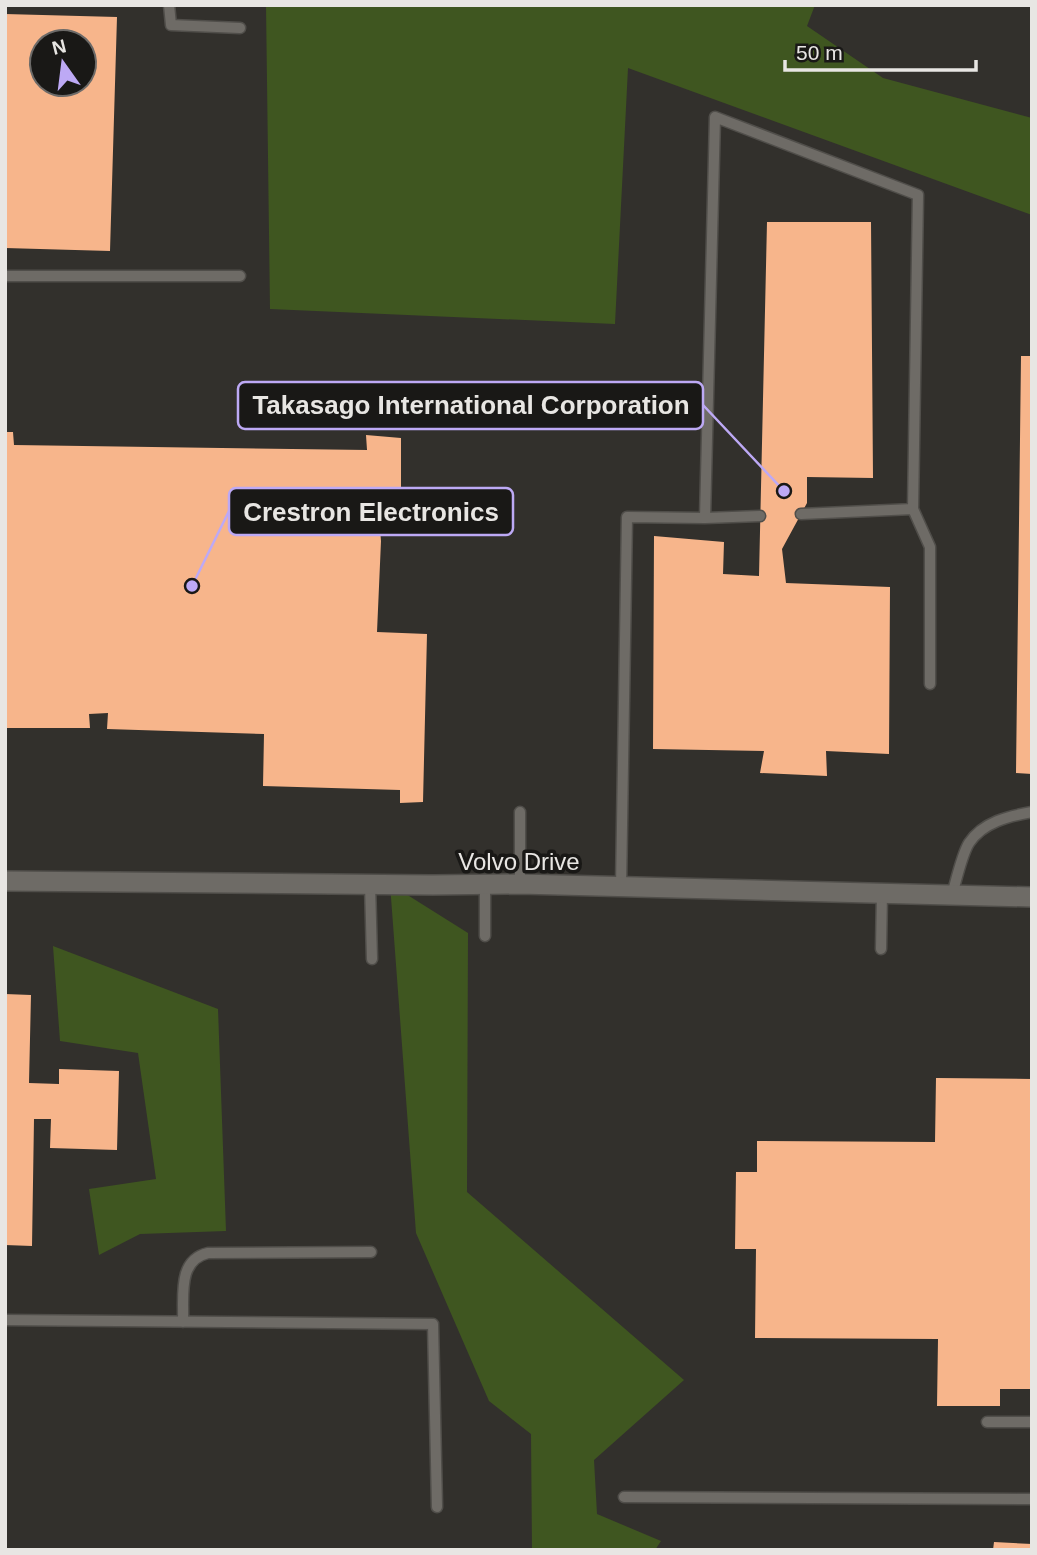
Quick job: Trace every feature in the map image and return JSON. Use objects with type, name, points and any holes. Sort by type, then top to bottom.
[{"type":"street","name":"Volvo Drive","points":[[5,881],[520,884],[1032,897]]},
{"type":"lane","points":[[169,5],[172,25],[240,28]]},
{"type":"lane","points":[[705,518],[715,117],[918,195],[914,509],[930,547],[930,684]]},
{"type":"lane","points":[[5,275],[240,276]]},
{"type":"lane","points":[[801,514],[914,509]]},
{"type":"lane","points":[[621,887],[627,517],[760,516]]},
{"type":"lane","points":[[520,812],[520,884]]},
{"type":"lane","points":[[951,895],[968,844],[981,829],[1010,816],[1032,812]]},
{"type":"lane","points":[[370,884],[372,959]]},
{"type":"lane","points":[[485,885],[485,936]]},
{"type":"lane","points":[[881,949],[882,893]]},
{"type":"lane","points":[[183,1322],[185,1274],[192,1261],[202,1254],[372,1252]]},
{"type":"lane","points":[[5,1320],[433,1324],[437,1507]]},
{"type":"lane","points":[[987,1422],[1032,1422]]},
{"type":"lane","points":[[624,1497],[1032,1499]]},
{"type":"green space","points":[[266,5],[815,5],[807,26],[883,78],[1032,118],[1032,215],[628,68],[615,324],[270,309]]},
{"type":"green space","points":[[390,884],[468,933],[467,1192],[684,1380],[594,1460],[597,1514],[661,1541],[655,1550],[532,1550],[531,1434],[489,1401],[416,1233]]},
{"type":"green space","points":[[53,946],[218,1009],[226,1231],[140,1234],[99,1255],[89,1189],[156,1179],[138,1053],[60,1041]]},
{"type":"building","points":[[5,14],[117,17],[110,251],[5,248]]},
{"type":"building","points":[[767,222],[871,222],[873,478],[807,477],[807,503],[782,549],[786,583],[890,587],[889,754],[826,751],[827,776],[760,773],[764,751],[653,749],[654,536],[724,542],[723,574],[759,576]]},
{"type":"building","points":[[1021,356],[1032,356],[1032,774],[1016,773]]},
{"type":"building","points":[[5,432],[13,432],[14,445],[367,450],[366,435],[401,438],[401,502],[378,503],[381,541],[377,632],[427,634],[423,802],[400,803],[400,790],[263,786],[264,734],[107,729],[108,713],[89,714],[90,728],[5,728]]},
{"type":"building","points":[[5,994],[31,995],[29,1083],[59,1084],[59,1069],[119,1071],[117,1150],[50,1148],[51,1119],[34,1119],[32,1246],[5,1245]]},
{"type":"building","points":[[936,1078],[1032,1079],[1032,1389],[1000,1389],[1000,1406],[937,1406],[938,1339],[755,1338],[756,1249],[735,1249],[736,1172],[757,1172],[757,1141],[935,1142]]},
{"type":"building","points":[[994,1542],[1032,1544],[1032,1550],[993,1550]]},
{"type":"place","name":"Takasago International Corporation","points":[[784,491]]},
{"type":"place","name":"Crestron Electronics","points":[[192,586]]}]
